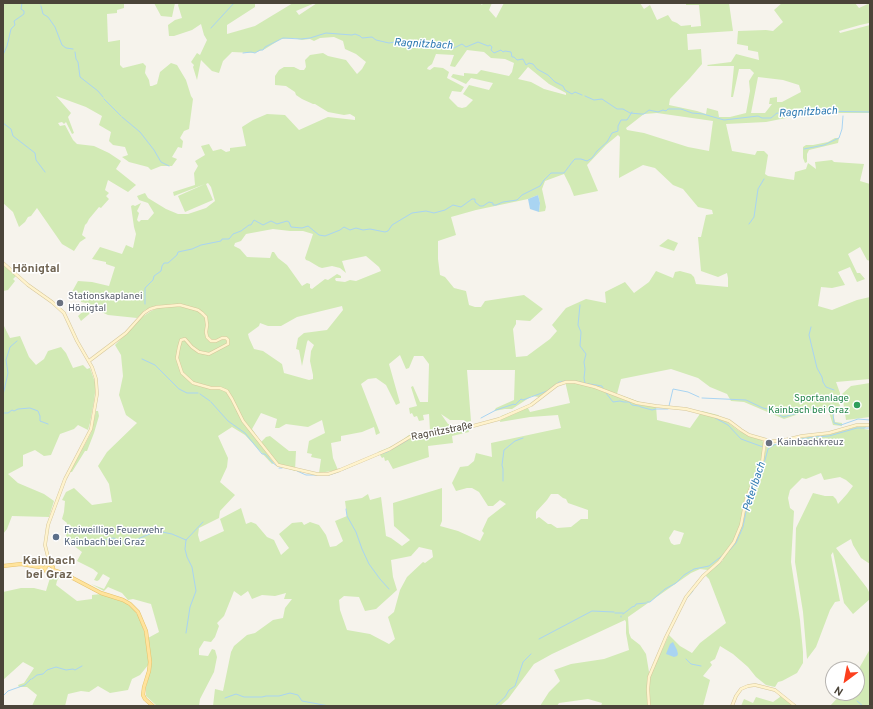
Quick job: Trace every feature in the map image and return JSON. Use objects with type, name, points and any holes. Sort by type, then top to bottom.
[{"type":"main road","points":[[3,262],[28,285],[63,311],[68,318],[75,337],[94,372],[97,384],[93,420],[89,434],[65,479],[48,525],[45,545],[50,565],[53,566],[54,570],[65,574],[101,593],[123,600],[130,604],[138,612],[146,631],[150,662],[143,695],[145,699],[153,706]]},
{"type":"main road","name":"Ragnitzstraße","points":[[89,362],[126,333],[144,313],[150,309],[180,305],[198,310],[206,317],[207,337],[211,341],[226,338],[228,340],[228,344],[210,354],[199,352],[185,339],[181,340],[177,358],[182,373],[193,383],[211,388],[220,388],[226,391],[243,421],[278,465],[307,472],[328,474],[390,449],[416,435],[473,426],[499,419],[531,405],[557,385],[566,382],[575,382],[601,389],[638,403],[686,409],[717,417],[728,421],[749,435],[765,440],[781,441],[802,436],[832,433],[857,425],[870,425]]},
{"type":"main road","points":[[649,706],[649,677],[669,629],[682,604],[691,591],[703,576],[719,562],[734,542],[741,525],[746,499],[762,463],[765,440]]},
{"type":"main road","points":[[3,566],[20,564],[45,568],[47,565],[50,565]]},
{"type":"main road","points":[[45,568],[48,573],[54,570]]},
{"type":"main road","points":[[732,706],[741,689],[755,685],[775,690],[795,706]]},
{"type":"green space","points":[[3,3],[124,3],[124,8],[117,10],[117,13],[107,14],[108,42],[120,40],[120,65],[123,68],[143,63],[146,66],[145,73],[149,80],[150,86],[152,86],[157,84],[160,72],[171,63],[177,65],[186,80],[193,99],[189,129],[184,131],[180,138],[183,141],[182,148],[178,147],[172,157],[177,159],[172,166],[161,166],[151,170],[148,167],[129,162],[122,157],[128,155],[125,147],[113,145],[109,141],[111,132],[99,125],[102,116],[86,107],[56,96],[71,113],[68,117],[74,133],[72,134],[66,122],[64,124],[62,122],[58,123],[60,126],[65,125],[73,140],[77,144],[94,146],[121,161],[116,169],[136,185],[128,192],[108,180],[105,190],[109,193],[106,196],[109,199],[101,208],[99,207],[89,219],[85,225],[82,235],[86,238],[80,242],[74,251],[62,244],[37,208],[19,227],[13,212],[3,203]]},
{"type":"green space","points":[[154,3],[175,3],[172,17],[161,16]]},
{"type":"green space","points":[[179,3],[255,3],[255,7],[227,25],[227,34],[255,26],[293,3],[315,3],[296,11],[299,15],[317,3],[480,3],[482,5],[483,3],[492,3],[489,10],[496,18],[504,3],[640,3],[644,9],[650,5],[657,20],[668,15],[672,21],[681,26],[691,25],[691,27],[701,26],[699,5],[686,5],[686,3],[729,3],[733,31],[687,34],[688,50],[701,49],[702,64],[670,99],[669,105],[706,114],[707,108],[718,111],[719,117],[730,117],[746,113],[750,91],[749,81],[754,73],[750,69],[739,69],[733,97],[731,97],[734,66],[707,65],[731,62],[736,54],[759,60],[758,52],[748,50],[748,46],[737,44],[738,31],[773,31],[783,22],[774,10],[782,3],[855,3],[859,8],[870,3],[870,25],[870,113],[811,113],[766,122],[726,124],[732,151],[755,155],[757,151],[764,151],[768,155],[765,174],[768,176],[794,180],[795,172],[806,169],[808,163],[816,169],[815,162],[832,160],[834,162],[864,164],[860,181],[870,184],[870,261],[867,260],[860,247],[848,254],[857,273],[860,273],[865,279],[857,282],[850,267],[838,272],[845,285],[832,288],[821,287],[818,306],[832,310],[857,300],[870,297],[870,379],[836,382],[840,393],[840,395],[838,395],[840,406],[836,409],[832,409],[835,422],[842,423],[842,426],[833,425],[827,409],[808,411],[784,419],[744,402],[731,401],[727,394],[710,387],[698,378],[671,369],[621,379],[617,394],[640,402],[656,405],[657,420],[690,428],[702,411],[718,415],[739,431],[762,440],[763,461],[767,443],[776,444],[867,426],[864,429],[870,430],[870,564],[861,558],[851,539],[836,548],[867,588],[870,594],[870,599],[853,614],[844,603],[833,552],[831,555],[840,601],[835,602],[830,610],[816,647],[807,659],[803,612],[795,562],[796,528],[813,493],[833,496],[838,504],[853,486],[840,477],[824,480],[821,473],[806,479],[802,478],[790,490],[788,498],[790,508],[794,511],[791,562],[800,620],[803,663],[797,673],[778,682],[775,687],[766,685],[733,654],[720,646],[715,659],[710,662],[712,665],[703,676],[710,680],[703,706],[601,706],[602,703],[588,699],[559,703],[557,706],[540,706],[549,692],[560,681],[554,670],[571,664],[604,659],[629,650],[625,620],[534,664],[508,699],[500,706],[213,706],[215,689],[223,691],[231,652],[234,646],[247,635],[255,633],[273,620],[283,618],[285,608],[292,599],[284,599],[286,593],[275,596],[262,595],[252,599],[248,591],[241,596],[234,591],[224,616],[217,623],[219,626],[215,637],[211,642],[204,641],[199,649],[199,655],[208,656],[212,649],[215,650],[217,657],[214,672],[200,699],[199,706],[157,706],[146,696],[146,687],[151,667],[148,638],[159,632],[151,604],[133,599],[128,600],[122,593],[108,587],[104,591],[91,584],[104,589],[110,578],[103,574],[99,580],[94,580],[98,573],[77,561],[82,552],[69,542],[65,533],[67,523],[62,519],[65,501],[62,500],[66,492],[74,488],[92,505],[112,502],[109,484],[98,466],[107,452],[137,423],[126,415],[119,395],[123,376],[121,355],[115,345],[142,317],[151,311],[158,308],[174,306],[158,305],[145,310],[137,318],[108,315],[95,309],[81,321],[78,316],[91,304],[71,298],[70,293],[78,281],[92,282],[109,286],[115,267],[106,264],[106,262],[92,259],[100,247],[122,254],[126,245],[133,248],[136,234],[131,206],[141,203],[137,211],[139,213],[137,220],[139,222],[141,220],[148,220],[154,213],[148,203],[139,200],[137,196],[145,193],[148,198],[166,209],[178,214],[188,214],[206,208],[215,201],[211,187],[208,183],[206,184],[213,200],[185,212],[178,196],[205,184],[174,196],[173,192],[195,185],[194,173],[198,166],[195,161],[205,155],[201,146],[209,144],[213,151],[221,149],[226,152],[230,151],[230,148],[246,146],[242,127],[267,114],[285,115],[299,130],[328,117],[355,120],[355,117],[350,114],[344,115],[328,112],[315,104],[302,99],[286,86],[275,85],[275,76],[279,70],[284,67],[294,67],[304,70],[306,67],[305,60],[310,55],[323,53],[328,56],[346,60],[357,74],[366,62],[356,54],[345,49],[343,41],[334,37],[320,38],[314,41],[310,39],[281,39],[265,49],[254,53],[232,52],[223,61],[219,73],[212,71],[201,60],[197,80],[193,67],[194,65],[191,62],[197,53],[200,55],[207,40],[201,24],[192,30],[174,36],[169,36],[168,25],[175,20],[182,18],[178,5]],"holes":[[[869,23],[870,25],[840,33],[839,31],[860,25]],[[467,50],[484,52],[491,58],[505,59],[514,63],[512,72],[509,76],[481,70],[477,74],[464,73],[464,76],[453,74],[451,77],[466,84],[471,78],[493,83],[489,90],[469,85],[463,94],[473,100],[466,107],[462,108],[458,107],[449,98],[452,91],[461,92],[464,87],[447,78],[449,72],[443,68],[434,67],[430,70],[427,69],[432,64],[436,54],[454,55],[450,66],[455,67]],[[528,67],[549,84],[566,93],[566,95],[544,89],[531,82],[518,79]],[[758,77],[783,80],[799,85],[801,92],[782,102],[777,102],[777,97],[770,98],[769,104],[772,104],[765,113],[751,113]],[[657,113],[713,121],[709,151],[688,147],[644,133],[627,130],[626,128],[644,114]],[[618,135],[620,137],[619,178],[643,165],[655,168],[673,185],[683,189],[698,207],[712,210],[713,214],[706,215],[701,237],[698,237],[701,271],[718,277],[727,273],[728,287],[696,284],[694,277],[691,274],[680,271],[675,272],[673,278],[656,271],[649,282],[634,293],[625,282],[605,292],[606,303],[586,299],[566,308],[552,325],[557,331],[550,339],[527,356],[516,357],[513,329],[516,324],[516,320],[530,321],[543,309],[524,295],[485,301],[481,307],[469,305],[466,291],[454,288],[445,277],[440,275],[438,241],[456,235],[451,217],[528,199],[538,195],[540,203],[539,212],[545,211],[546,207],[542,189],[545,181],[564,174],[574,196],[598,191],[587,165]],[[273,229],[303,231],[313,234],[305,258],[319,267],[322,268],[332,266],[340,268],[346,273],[342,261],[366,256],[379,267],[381,271],[356,281],[350,280],[345,282],[336,281],[336,278],[341,278],[341,276],[337,274],[328,280],[325,279],[312,289],[310,288],[310,284],[307,283],[302,286],[287,265],[278,258],[274,252],[272,252],[270,258],[247,257],[240,249],[234,246],[235,243],[241,241],[246,234]],[[342,306],[343,310],[327,330],[304,333],[298,338],[296,349],[299,350],[302,366],[308,340],[314,345],[311,351],[310,361],[313,379],[309,380],[284,373],[282,364],[263,351],[254,349],[248,334],[259,326],[260,323],[268,326],[281,326],[297,317]],[[400,355],[406,369],[409,368],[414,356],[423,356],[429,364],[428,402],[420,402],[413,386],[411,387],[417,406],[409,408],[410,414],[412,413],[414,417],[417,416],[419,421],[424,420],[423,415],[429,414],[430,431],[409,435],[397,444],[378,452],[382,458],[384,457],[385,461],[388,460],[393,469],[429,457],[428,446],[453,443],[452,436],[469,432],[468,429],[451,431],[450,424],[448,424],[441,414],[450,420],[464,420],[466,422],[471,421],[467,370],[515,370],[514,400],[496,408],[494,411],[512,409],[532,396],[539,397],[559,382],[565,381],[570,403],[530,412],[527,406],[501,416],[500,422],[530,417],[558,415],[561,428],[491,443],[492,457],[476,453],[474,461],[468,466],[460,467],[452,483],[456,491],[472,488],[479,492],[488,506],[493,506],[500,500],[506,504],[488,518],[482,531],[484,533],[480,541],[458,531],[440,526],[442,521],[442,488],[393,503],[394,526],[410,540],[402,546],[386,536],[381,497],[370,500],[368,494],[362,498],[345,501],[347,516],[335,521],[343,541],[336,546],[330,547],[326,535],[319,525],[310,522],[304,525],[302,522],[292,523],[279,534],[289,548],[281,555],[274,540],[267,537],[256,524],[251,522],[246,524],[241,508],[220,519],[224,531],[200,542],[198,535],[199,528],[219,518],[220,511],[235,495],[220,482],[227,467],[228,458],[218,436],[232,427],[245,435],[272,464],[274,463],[263,448],[278,465],[295,471],[296,451],[289,451],[270,436],[266,437],[261,442],[252,429],[261,413],[277,419],[275,428],[279,428],[286,424],[308,427],[322,420],[325,433],[309,441],[307,453],[312,454],[311,457],[321,459],[319,473],[338,470],[333,458],[331,443],[341,441],[341,436],[362,432],[374,427],[376,435],[380,433],[361,384],[368,379],[376,378],[386,385],[396,405],[400,403],[389,364]],[[551,494],[558,494],[566,499],[568,503],[588,510],[588,519],[581,519],[571,527],[557,528],[551,524],[548,524],[539,517],[536,519],[536,512]],[[674,530],[684,533],[680,544],[674,545],[671,543],[669,538]],[[419,547],[432,550],[433,557],[425,563],[423,562],[407,577],[400,590],[394,612],[388,617],[395,639],[389,644],[370,634],[347,630],[340,610],[339,600],[344,596],[359,597],[365,611],[376,609],[397,590],[393,577],[391,560],[411,556]],[[720,559],[723,560],[707,572],[706,576],[709,579],[726,623],[700,643],[692,653],[680,646],[669,635],[651,674],[649,672],[646,654],[640,645],[631,638],[629,633],[628,617],[691,573],[700,569],[708,570]]]},
{"type":"green space","points":[[835,138],[839,138],[838,143],[809,150],[807,154],[807,162],[805,163],[803,158],[803,147],[806,145],[828,142]]},
{"type":"green space","points":[[668,239],[678,243],[674,251],[659,246]]},
{"type":"green space","points":[[3,265],[16,276],[13,279],[15,281],[8,290],[3,291]]},
{"type":"green space","points":[[3,326],[10,338],[20,336],[29,357],[36,365],[44,359],[48,351],[61,347],[66,353],[73,368],[83,365],[87,369],[90,368],[96,385],[88,430],[78,425],[74,429],[60,434],[51,455],[44,456],[35,450],[23,455],[23,466],[8,474],[18,483],[44,494],[54,501],[49,517],[12,516],[7,529],[3,534]]},
{"type":"green space","name":"Sportanlage Kainbach bei Graz","points":[[870,383],[870,417],[846,420],[842,394],[851,386]]},
{"type":"green space","points":[[96,411],[98,411],[99,416],[87,451],[85,451],[72,472],[70,472],[91,433]]},
{"type":"green space","points":[[57,573],[61,574],[56,585],[77,601],[92,599],[92,595],[101,594],[126,603],[139,617],[145,634],[149,664],[140,675],[132,679],[128,690],[110,693],[98,686],[89,692],[81,691],[68,694],[65,706],[32,706],[37,695],[27,687],[19,687],[18,685],[24,683],[34,668],[23,662],[3,680],[3,592],[21,588],[34,588],[46,591],[50,578]]},
{"type":"green space","points":[[870,649],[870,706],[830,706],[835,701],[865,701],[865,661],[863,661]]},
{"type":"green space","points":[[779,694],[793,706],[741,706],[744,699],[753,703],[756,697],[773,702],[780,697]]},
{"type":"water","points":[[538,195],[540,203],[539,212],[530,209],[528,199]]},
{"type":"water","points":[[673,642],[678,654],[674,657],[666,654],[670,644]]},
{"type":"waterway","points":[[3,55],[11,29],[15,25],[14,21],[24,14],[24,11],[21,9],[22,3]]},
{"type":"waterway","points":[[211,28],[234,3]]},
{"type":"waterway","points":[[41,6],[43,14],[48,17],[55,27],[62,45],[66,48],[73,49]]},
{"type":"waterway","name":"Ragnitzbach","points":[[243,53],[255,53],[283,38],[310,38],[326,33],[355,34],[362,38],[372,37],[376,40],[389,43],[406,43],[419,46],[426,44],[433,47],[439,47],[441,45],[454,48],[462,44],[466,47],[478,42],[488,46],[490,45],[492,47],[491,50],[494,53],[501,50],[503,52],[511,52],[512,57],[517,60],[523,59],[526,65],[529,63],[533,64],[537,69],[563,86],[565,90],[572,94],[575,92],[582,95]]},
{"type":"waterway","points":[[75,52],[80,77],[98,91],[103,97]]},
{"type":"waterway","name":"Ragnitzbach","points":[[585,96],[594,100],[602,99],[617,109],[623,109],[630,113],[644,114],[649,110],[658,112],[663,110],[666,111],[668,109],[681,109],[724,120],[758,116],[762,118],[771,118],[777,113],[791,115],[818,111],[870,112]]},
{"type":"waterway","points":[[104,99],[121,116]]},
{"type":"waterway","points":[[145,304],[145,288],[153,280],[154,276],[161,271],[164,263],[168,263],[177,255],[178,252],[221,241],[222,239],[229,239],[233,234],[251,225],[254,220],[263,225],[271,221],[277,224],[287,221],[291,227],[302,228],[308,226],[319,235],[325,236],[344,227],[350,230],[356,228],[385,232],[388,231],[392,225],[412,213],[426,211],[434,213],[445,210],[453,205],[461,207],[472,199],[475,199],[475,202],[480,206],[483,206],[489,202],[496,205],[503,202],[517,200],[522,195],[540,186],[551,173],[564,173],[575,159],[587,161],[592,158],[607,142],[612,133],[618,131],[618,126],[621,120],[627,120],[632,112]]},
{"type":"waterway","points":[[804,149],[824,145],[839,138],[842,129],[843,116]]},
{"type":"waterway","points":[[122,117],[140,132],[161,162],[169,166]]},
{"type":"waterway","points":[[3,123],[11,129],[13,136],[35,153],[36,160],[45,172]]},
{"type":"waterway","points":[[749,224],[754,217],[758,189],[764,179]]},
{"type":"waterway","points":[[580,305],[578,325],[581,332],[580,346],[586,354],[584,362],[585,383]]},
{"type":"waterway","points":[[811,327],[809,335],[817,368],[826,387],[834,390]]},
{"type":"waterway","points":[[3,395],[8,373],[6,360],[10,347],[17,341]]},
{"type":"waterway","points":[[142,359],[155,365],[179,389],[187,393],[198,393]]},
{"type":"waterway","points":[[481,418],[496,410],[514,404],[515,405],[521,399],[523,400],[547,391],[559,382],[565,381]]},
{"type":"waterway","points":[[574,381],[581,382]]},
{"type":"waterway","points":[[584,383],[602,386],[603,388]]},
{"type":"waterway","points":[[669,406],[673,389],[688,392],[699,397]]},
{"type":"waterway","points":[[606,393],[613,402],[629,402],[632,405],[652,410],[668,409]]},
{"type":"waterway","points":[[200,394],[210,401]]},
{"type":"waterway","points":[[702,398],[746,400],[763,408],[772,410],[783,417],[818,408],[828,409],[833,413],[834,423],[841,425],[858,419],[870,420]]},
{"type":"waterway","points":[[211,402],[228,421],[245,433],[262,454],[265,454],[277,466]]},
{"type":"waterway","points":[[3,413],[8,413],[12,410],[14,411],[18,409],[30,408],[38,411],[40,421],[48,424]]},
{"type":"waterway","points":[[715,418],[728,425],[741,439],[763,447]]},
{"type":"waterway","points":[[411,438],[462,431],[470,428]]},
{"type":"waterway","name":"Peterlbach","points":[[729,551],[736,543],[743,527],[748,502],[768,449],[781,443],[813,437],[829,436],[857,428],[870,428]]},
{"type":"waterway","points":[[503,481],[502,465],[504,450],[515,441],[523,438]]},
{"type":"waterway","points":[[375,456],[387,452],[408,440]]},
{"type":"waterway","points":[[343,470],[354,465]]},
{"type":"waterway","points":[[297,471],[306,475],[317,475]]},
{"type":"waterway","points":[[329,475],[338,472]]},
{"type":"waterway","points":[[346,509],[347,516],[356,532],[369,564],[389,589]]},
{"type":"waterway","points":[[186,633],[190,607],[196,591],[192,567],[185,549],[186,540],[203,522]]},
{"type":"waterway","points":[[78,544],[114,538],[123,543],[128,543],[157,531],[172,534],[186,540]]},
{"type":"waterway","name":"Peterlbach","points":[[647,602],[650,602],[665,589],[676,583],[684,575],[694,569],[709,566],[723,555]]},
{"type":"waterway","name":"Peterlbach","points":[[714,568],[719,564],[725,555]]},
{"type":"waterway","points":[[686,599],[693,591]]},
{"type":"waterway","name":"Peterlbach","points":[[623,614],[636,604],[646,603]]},
{"type":"waterway","points":[[539,639],[592,611],[614,612]]},
{"type":"waterway","name":"Peterlbach","points":[[615,613],[623,613]]},
{"type":"waterway","name":"Peterlbach","points":[[495,706],[505,697],[509,690],[515,686],[523,662],[531,654]]},
{"type":"waterway","points":[[686,659],[691,664],[701,666]]},
{"type":"waterway","points":[[32,679],[37,675],[43,674],[47,670],[56,667],[66,670],[75,670],[82,666]]},
{"type":"waterway","points":[[3,696],[8,691],[25,685],[31,679]]},
{"type":"waterway","points":[[225,698],[236,694],[244,697],[262,697],[279,696],[290,693],[298,695],[302,701],[329,706]]},
{"type":"waterway","points":[[857,701],[863,706]]},
{"type":"place","name":"Stationskaplanei Hönigtal","points":[[60,303]]},
{"type":"place","name":"Sportanlage Kainbach bei Graz","points":[[857,405]]},
{"type":"place","name":"Kainbachkreuz","points":[[769,443]]},
{"type":"place","name":"Freiweillige Feuerwehr Kainbach bei Graz","points":[[56,537]]},
{"type":"district","name":"Hönigtal","points":[[36,270]]},
{"type":"district","name":"Kainbach bei Graz","points":[[49,569]]}]
